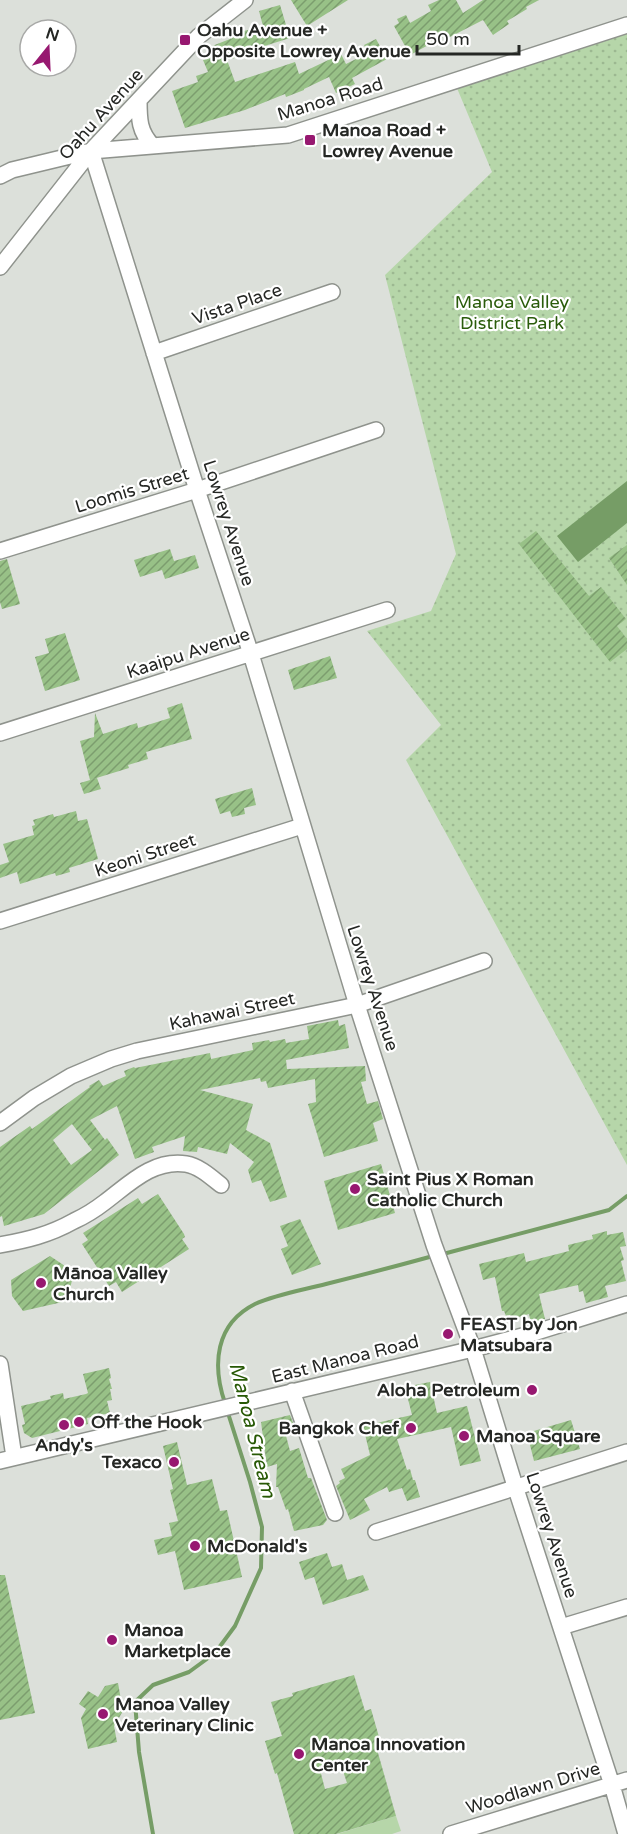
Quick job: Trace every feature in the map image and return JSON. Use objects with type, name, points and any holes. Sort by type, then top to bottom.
[{"type":"street","name":"Oahu Avenue","points":[[0,267],[91,150],[199,36],[246,0]]},
{"type":"street","name":"Manoa Road","points":[[0,176],[12,170],[91,150],[288,135],[627,25]]},
{"type":"street","points":[[139,100],[141,128],[153,146]]},
{"type":"street","name":"Lowrey Avenue","points":[[91,150],[197,490],[252,654],[357,1005],[434,1245],[473,1349],[561,1627],[620,1782],[626,1834]]},
{"type":"street","name":"Vista Place","points":[[154,353],[332,292]]},
{"type":"street","name":"Loomis Street","points":[[0,551],[197,490],[376,430]]},
{"type":"street","name":"Kaaipu Avenue","points":[[0,734],[387,610]]},
{"type":"street","name":"Keoni Street","points":[[0,921],[302,826]]},
{"type":"street","name":"Kahawai Street","points":[[0,1123],[52,1086],[111,1059],[148,1049],[357,1005],[484,961]]},
{"type":"street","points":[[0,1245],[40,1237],[59,1229],[106,1201],[137,1176],[170,1164],[188,1164],[208,1174],[221,1185]]},
{"type":"street","name":"East Manoa Road","points":[[7,1459],[473,1349],[627,1304]]},
{"type":"street","points":[[0,1364],[7,1459]]},
{"type":"street","points":[[292,1391],[335,1513]]},
{"type":"street","points":[[375,1532],[627,1452]]},
{"type":"street","points":[[561,1627],[627,1607]]},
{"type":"street","name":"Woodlawn Drive","points":[[450,1834],[620,1782]]},
{"type":"green space","name":"Manoa Valley District Park","points":[[627,25],[627,1165],[406,760],[441,725],[367,631],[431,611],[456,554],[385,275],[492,172],[454,81]]},
{"type":"green space","points":[[396,1816],[401,1831],[392,1834],[337,1834]]},
{"type":"shaded area","points":[[627,481],[627,523],[578,562],[557,536]]},
{"type":"building","points":[[291,0],[348,0],[307,26]]},
{"type":"building","points":[[439,0],[456,0],[463,13],[483,0],[539,0],[507,21],[509,24],[493,35],[483,20],[446,39],[445,36],[410,55],[394,26],[399,23],[397,19],[406,15],[410,23],[431,11],[428,5]]},
{"type":"building","points":[[280,5],[290,38],[258,48],[259,52],[227,60],[235,82],[295,62],[299,74],[341,54],[346,64],[368,53],[364,45],[376,39],[387,59],[352,78],[355,84],[336,93],[329,77],[286,97],[285,94],[245,110],[185,128],[172,91],[198,82],[196,76],[208,72],[203,60],[211,57],[207,48],[230,39],[229,35],[263,26],[259,11]]},
{"type":"building","points":[[536,531],[589,596],[601,587],[626,619],[617,626],[627,639],[627,649],[610,662],[519,544]]},
{"type":"building","points":[[627,545],[627,585],[609,558]]},
{"type":"building","points":[[170,549],[174,561],[195,555],[199,568],[165,579],[162,570],[140,577],[134,560]]},
{"type":"building","points":[[7,559],[20,604],[2,609],[0,561]]},
{"type":"building","points":[[65,633],[80,680],[45,691],[35,657],[49,653],[45,639]]},
{"type":"building","points":[[330,656],[337,678],[294,690],[288,670]]},
{"type":"building","points":[[182,703],[192,739],[146,752],[148,759],[128,765],[129,768],[90,780],[80,741],[94,737],[95,713],[103,734],[137,723],[138,728],[170,718],[167,708]]},
{"type":"building","points":[[97,778],[101,789],[84,794],[80,783]]},
{"type":"building","points":[[252,788],[256,805],[244,808],[245,814],[232,817],[230,811],[220,814],[215,799]]},
{"type":"building","points":[[76,811],[78,821],[87,819],[98,859],[69,868],[70,872],[56,876],[55,873],[20,884],[17,872],[0,878],[0,865],[9,862],[3,844],[34,835],[33,820]]},
{"type":"building","points":[[338,1020],[339,1026],[345,1024],[349,1048],[286,1060],[287,1069],[365,1066],[366,1081],[361,1082],[367,1104],[378,1101],[383,1119],[373,1123],[378,1141],[324,1157],[308,1104],[316,1102],[315,1079],[268,1088],[266,1081],[261,1082],[260,1078],[200,1090],[253,1104],[246,1130],[270,1143],[287,1197],[270,1202],[261,1180],[252,1183],[248,1170],[254,1162],[230,1143],[227,1154],[198,1147],[197,1152],[183,1151],[185,1136],[152,1147],[154,1152],[135,1159],[117,1106],[90,1120],[119,1155],[44,1214],[4,1226],[2,1216],[0,1217],[0,1147],[30,1126],[32,1129],[89,1086],[99,1080],[103,1086],[126,1076],[124,1071],[134,1067],[210,1053],[211,1059],[253,1050],[252,1043],[269,1040],[270,1042],[285,1039],[286,1043],[309,1039],[307,1026]],"holes":[[[72,1124],[92,1150],[71,1165],[53,1140]]]},
{"type":"building","points":[[381,1164],[395,1213],[338,1230],[324,1181]]},
{"type":"building","points":[[158,1194],[184,1234],[185,1237],[182,1239],[189,1249],[122,1292],[116,1282],[109,1286],[82,1244],[88,1240],[83,1233],[138,1198],[142,1204]]},
{"type":"building","points":[[300,1219],[321,1264],[292,1275],[281,1249],[288,1246],[280,1226]]},
{"type":"building","points":[[607,1231],[607,1235],[623,1232],[626,1246],[620,1247],[626,1281],[605,1286],[608,1297],[586,1303],[583,1291],[579,1292],[578,1285],[539,1294],[545,1319],[531,1323],[529,1314],[511,1319],[510,1315],[506,1316],[502,1311],[495,1277],[483,1280],[479,1264],[524,1253],[526,1262],[569,1251],[568,1245],[593,1239],[592,1235]]},
{"type":"building","name":"Mānoa Valley Church","points":[[50,1256],[74,1272],[67,1301],[23,1311],[12,1296],[11,1280]]},
{"type":"building","points":[[109,1368],[112,1400],[107,1401],[110,1413],[87,1418],[88,1424],[32,1438],[24,1433],[22,1425],[25,1424],[21,1406],[51,1399],[50,1396],[63,1393],[64,1399],[86,1394],[88,1393],[83,1374]]},
{"type":"building","points":[[430,1382],[437,1413],[467,1406],[481,1461],[460,1466],[451,1427],[397,1439],[407,1470],[410,1469],[420,1497],[407,1501],[402,1488],[389,1492],[387,1487],[364,1499],[370,1510],[350,1520],[336,1486],[345,1478],[341,1469],[370,1455],[363,1426],[412,1415],[405,1387]]},
{"type":"building","points":[[290,1415],[294,1425],[284,1428],[290,1451],[299,1448],[308,1478],[311,1478],[327,1520],[323,1525],[294,1531],[288,1509],[286,1510],[278,1487],[276,1487],[277,1464],[267,1467],[261,1422]]},
{"type":"building","points":[[571,1420],[580,1449],[534,1461],[527,1433]]},
{"type":"building","name":"McDonald's","points":[[177,1442],[187,1485],[212,1479],[220,1511],[227,1510],[242,1577],[184,1590],[175,1551],[158,1555],[154,1540],[172,1536],[169,1523],[178,1521],[163,1446]]},
{"type":"building","points":[[327,1553],[332,1567],[342,1564],[347,1580],[363,1575],[369,1590],[323,1605],[314,1577],[305,1580],[299,1562]]},
{"type":"building","points":[[0,1575],[5,1575],[35,1713],[0,1720]]},
{"type":"building","name":"Manoa Innovation Center","points":[[354,1675],[365,1711],[371,1709],[381,1744],[376,1746],[396,1816],[336,1834],[294,1834],[277,1773],[275,1774],[265,1741],[282,1736],[271,1702],[293,1696],[292,1693]],"holes":[[[339,1759],[347,1783],[325,1789],[319,1766]]]},
{"type":"building","name":"Manoa Valley Veterinary Clinic","points":[[118,1683],[123,1711],[114,1726],[117,1742],[88,1749],[81,1718],[86,1709],[79,1704],[88,1691],[98,1697],[105,1686]]},
{"type":"waterway","name":"Manoa Stream","points":[[443,1254],[609,1210],[627,1196]]},
{"type":"waterway","name":"Manoa Stream","points":[[225,1403],[219,1374],[220,1347],[225,1334],[242,1312],[255,1304],[281,1295],[433,1256]]},
{"type":"waterway","name":"Manoa Stream","points":[[153,1834],[139,1752],[135,1702],[153,1685],[189,1672],[215,1653],[235,1626],[261,1568],[262,1527],[227,1410]]},
{"type":"place","name":"Oahu Avenue + Opposite Lowrey Avenue","points":[[185,40]]},
{"type":"place","name":"Manoa Road + Lowrey Avenue","points":[[310,140]]},
{"type":"place","name":"Saint Pius X Roman Catholic Church","points":[[355,1189]]},
{"type":"place","name":"Mānoa Valley Church","points":[[41,1283]]},
{"type":"place","name":"FEAST by Jon Matsubara","points":[[448,1334]]},
{"type":"place","name":"Aloha Petroleum","points":[[532,1390]]},
{"type":"place","name":"Off the Hook","points":[[79,1422]]},
{"type":"place","name":"Andy's","points":[[64,1425]]},
{"type":"place","name":"Bangkok Chef","points":[[411,1428]]},
{"type":"place","name":"Manoa Square","points":[[464,1436]]},
{"type":"place","name":"Texaco","points":[[174,1462]]},
{"type":"place","name":"McDonald's","points":[[195,1546]]},
{"type":"place","name":"Manoa Marketplace","points":[[112,1640]]},
{"type":"place","name":"Manoa Valley Veterinary Clinic","points":[[103,1714]]},
{"type":"place","name":"Manoa Innovation Center","points":[[299,1754]]}]
